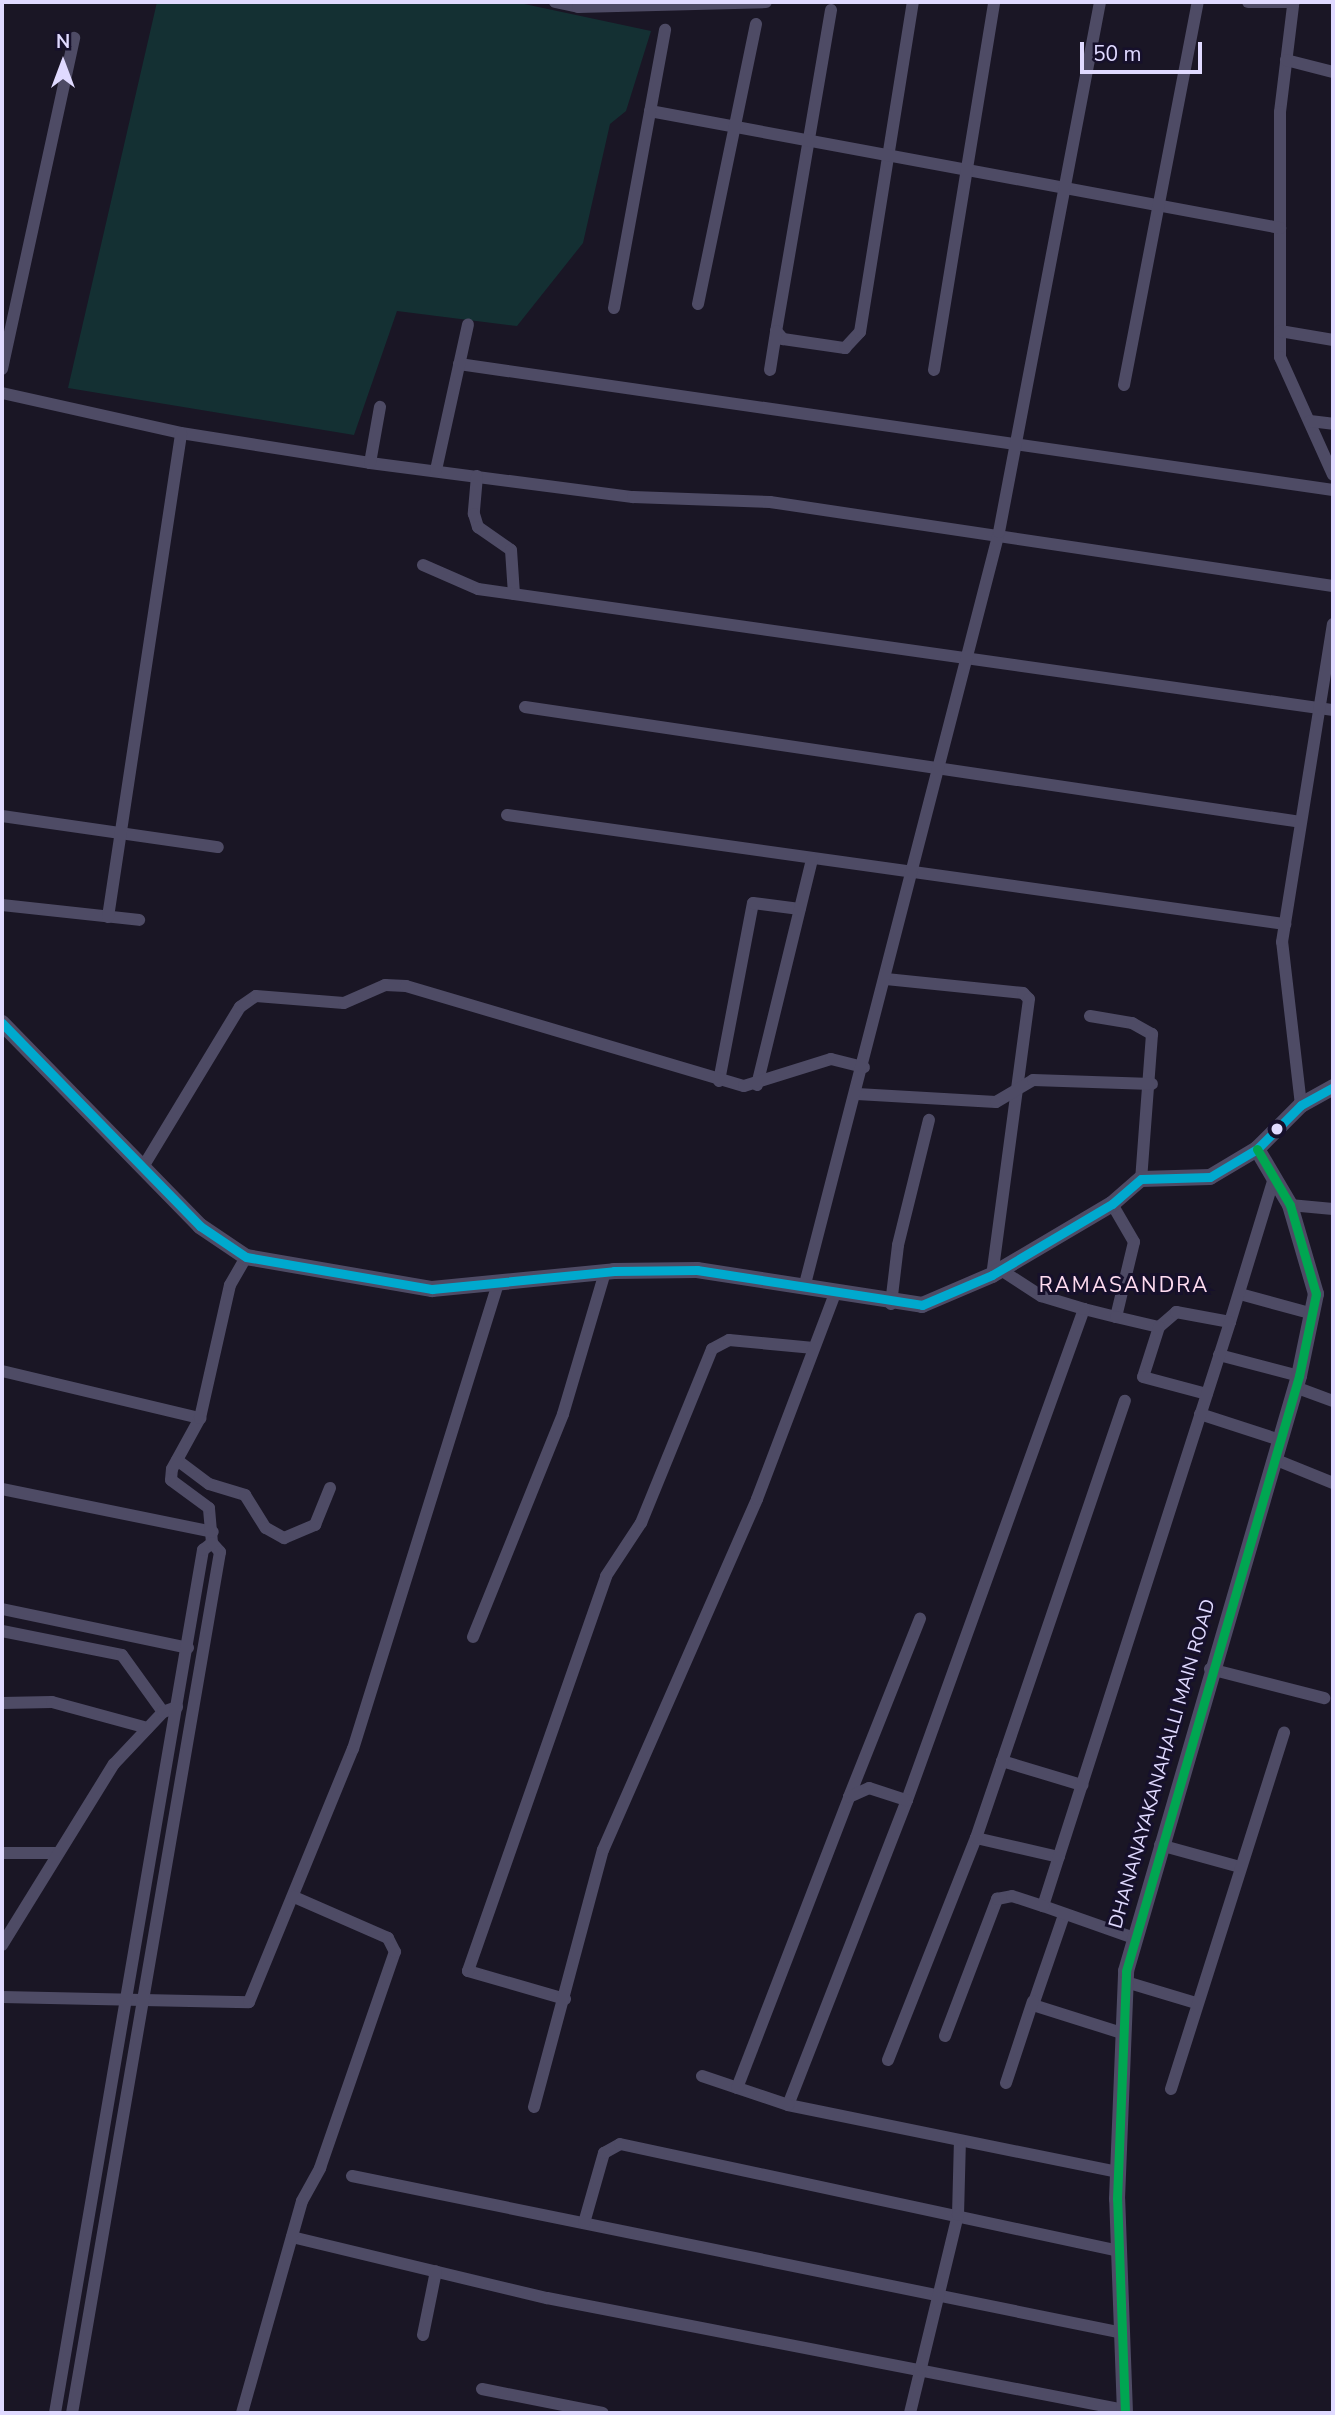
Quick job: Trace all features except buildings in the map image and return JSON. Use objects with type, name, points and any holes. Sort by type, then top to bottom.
[{"type":"street","points":[[555,2],[758,2]]},
{"type":"street","points":[[776,331],[783,340],[845,348],[857,341],[913,2]]},
{"type":"street","points":[[934,370],[963,171],[994,2]]},
{"type":"street","points":[[805,1284],[864,1067],[999,532],[1100,2]]},
{"type":"street","points":[[1124,385],[1198,2]]},
{"type":"street","points":[[1248,2],[1294,4],[1286,60],[1280,228],[1280,357],[1333,475]]},
{"type":"street","points":[[770,370],[831,10]]},
{"type":"street","points":[[698,304],[756,24]]},
{"type":"street","points":[[614,308],[666,30]]},
{"type":"street","points":[[2,369],[74,38]]},
{"type":"street","points":[[1286,60],[1333,72]]},
{"type":"street","points":[[650,111],[1064,191],[1280,228]]},
{"type":"street","points":[[436,470],[468,324]]},
{"type":"street","points":[[1280,331],[1333,340]]},
{"type":"street","points":[[459,364],[1015,448],[1333,490]]},
{"type":"street","points":[[2,393],[181,433],[370,463],[634,497],[770,502],[999,532],[1333,586]]},
{"type":"street","points":[[370,463],[380,407]]},
{"type":"street","points":[[1310,421],[1333,424]]},
{"type":"street","points":[[108,916],[181,433]]},
{"type":"street","points":[[477,476],[474,514],[478,527],[511,550],[514,594]]},
{"type":"street","points":[[423,565],[478,589],[1333,710]]},
{"type":"street","points":[[1301,1105],[1285,923],[1332,645],[1333,624]]},
{"type":"street","points":[[525,707],[940,765],[1301,822]]},
{"type":"street","points":[[507,815],[1285,923]]},
{"type":"street","points":[[2,816],[218,847]]},
{"type":"street","points":[[757,1085],[812,859]]},
{"type":"street","points":[[719,1081],[753,903],[800,909]]},
{"type":"street","points":[[2,905],[139,920]]},
{"type":"street","points":[[886,979],[1027,996],[996,1273]]},
{"type":"street","points":[[143,1167],[240,1007],[256,996],[344,1003],[385,985],[406,986],[719,1081],[757,1085],[831,1059],[864,1067]]},
{"type":"street","points":[[2,1023],[200,1226],[246,1257],[432,1289],[498,1286],[605,1272],[706,1271],[805,1284],[891,1304],[922,1305],[996,1273],[1112,1204],[1141,1178],[1152,1084],[1152,1034],[1132,1023],[1090,1016]]},
{"type":"street","points":[[857,1094],[996,1101],[1019,1083],[1152,1084]]},
{"type":"street","points":[[1141,1178],[1203,1180],[1257,1149],[1301,1105],[1333,1087]]},
{"type":"street","points":[[891,1304],[898,1245],[929,1120]]},
{"type":"street","name":"DHANANAYAKANAHALLI MAIN ROAD","points":[[1125,2412],[1117,2172],[1126,1982],[1134,1938],[1209,1669],[1297,1382],[1313,1314],[1311,1267],[1290,1205],[1257,1149]]},
{"type":"street","points":[[1043,1906],[1240,1294],[1274,1178]]},
{"type":"street","points":[[1112,1204],[1134,1241],[1116,1317]]},
{"type":"street","points":[[1290,1205],[1333,1209]]},
{"type":"street","points":[[72,2413],[220,1552],[213,1537],[209,1508],[171,1480],[177,1460],[200,1418],[230,1285],[246,1257]]},
{"type":"street","points":[[473,1637],[564,1414],[605,1272]]},
{"type":"street","points":[[996,1273],[1041,1296],[1159,1327]]},
{"type":"street","points":[[2,1997],[249,2002],[353,1749],[498,1286]]},
{"type":"street","points":[[534,2107],[620,1804],[757,1500],[836,1291]]},
{"type":"street","points":[[1240,1294],[1313,1314]]},
{"type":"street","points":[[788,2105],[907,1800],[1084,1309]]},
{"type":"street","points":[[1207,1394],[1143,1377],[1159,1327],[1176,1312],[1230,1321]]},
{"type":"street","points":[[565,1999],[468,1971],[606,1576],[641,1523],[716,1344],[814,1348]]},
{"type":"street","points":[[1219,1355],[1297,1382],[1333,1401]]},
{"type":"street","points":[[2,1371],[200,1418]]},
{"type":"street","points":[[888,2060],[976,1838],[1125,1401]]},
{"type":"street","points":[[1200,1414],[1280,1440]]},
{"type":"street","points":[[1274,1459],[1333,1483]]},
{"type":"street","points":[[177,1460],[209,1484],[245,1495],[266,1528],[284,1538],[315,1525],[330,1488]]},
{"type":"street","points":[[2,1489],[213,1537]]},
{"type":"street","points":[[55,2413],[203,1550],[213,1537]]},
{"type":"street","points":[[2,1609],[188,1648]]},
{"type":"street","points":[[737,2088],[920,1619]]},
{"type":"street","points":[[2,1631],[122,1655],[163,1712]]},
{"type":"street","points":[[1209,1669],[1324,1699]]},
{"type":"street","points":[[2,1703],[52,1702],[148,1728]]},
{"type":"street","points":[[2,1945],[56,1853],[114,1764],[163,1712],[177,1707]]},
{"type":"street","points":[[1171,2089],[1196,2003],[1284,1732]]},
{"type":"street","points":[[1002,1761],[1082,1786]]},
{"type":"street","points":[[849,1797],[869,1788],[907,1800]]},
{"type":"street","points":[[976,1838],[1059,1857]]},
{"type":"street","points":[[1160,1845],[1240,1867]]},
{"type":"street","points":[[2,1853],[56,1853]]},
{"type":"street","points":[[945,2036],[997,1899],[1013,1896],[1134,1938]]},
{"type":"street","points":[[242,2413],[292,2236],[395,1952],[388,1938],[294,1897]]},
{"type":"street","points":[[1006,2083],[1032,2001],[1064,1915]]},
{"type":"street","points":[[1126,1982],[1196,2003]]},
{"type":"street","points":[[1032,2001],[1041,2011],[1122,2034]]},
{"type":"street","points":[[702,2076],[788,2105],[1117,2172]]},
{"type":"street","points":[[910,2413],[918,2368],[958,2215],[960,2141]]},
{"type":"street","points":[[584,2223],[604,2153],[620,2144],[1119,2251]]},
{"type":"street","points":[[352,2176],[1122,2333]]},
{"type":"street","points":[[292,2236],[547,2298],[918,2368],[1125,2412]]},
{"type":"street","points":[[423,2335],[436,2271]]},
{"type":"street","points":[[482,2389],[603,2413]]},
{"type":"green space","points":[[157,2],[515,2],[651,31],[626,111],[610,124],[583,243],[517,326],[397,311],[354,435],[68,388]]},
{"type":"transit line","points":[[2,1023],[200,1226],[246,1257],[432,1289],[614,1271],[697,1270],[922,1305],[992,1275],[1112,1204],[1141,1179],[1210,1177],[1257,1149],[1301,1105],[1333,1087]]},
{"type":"transit line","name":"50","points":[[1125,2413],[1117,2199],[1126,1971],[1299,1376],[1316,1294],[1290,1205],[1257,1149]]},
{"type":"district","name":"RAMASANDRA","points":[[1124,1285]]}]
